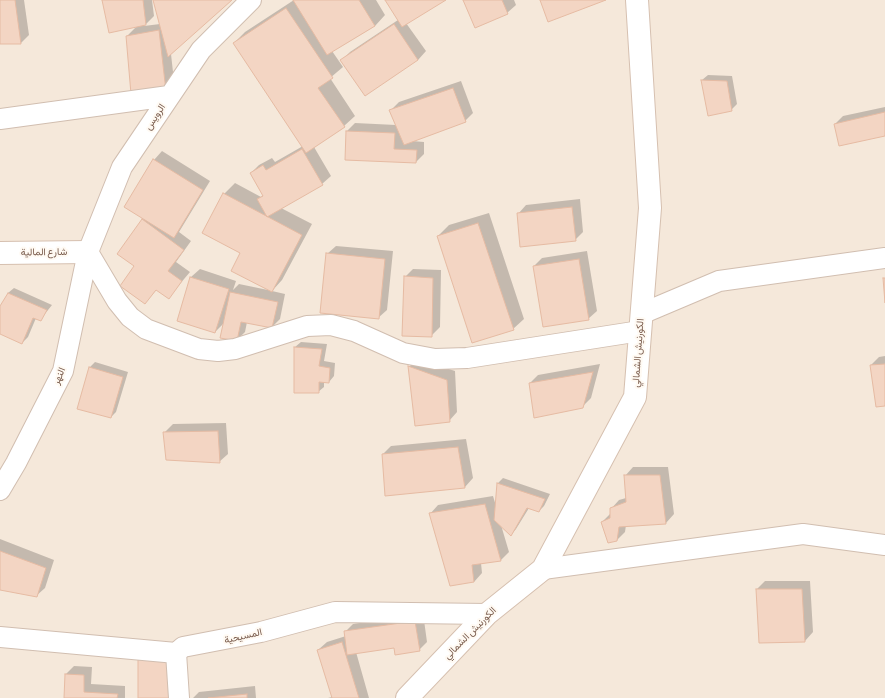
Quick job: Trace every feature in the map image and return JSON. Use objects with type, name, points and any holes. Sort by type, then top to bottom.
[{"type":"street","name":"الرويس","points":[[88,252],[122,167],[201,50],[251,0]]},
{"type":"street","name":"الكورنيش الشمالي","points":[[407,698],[487,614],[543,569],[635,397],[650,208],[637,0]]},
{"type":"street","points":[[0,119],[169,96]]},
{"type":"street","points":[[88,252],[117,301],[130,317],[146,329],[199,350],[218,351],[236,349],[307,326],[331,325],[354,331],[403,352],[435,359],[467,358],[641,322],[719,281],[885,258]]},
{"type":"street","name":"شارع المالية","points":[[0,253],[88,252]]},
{"type":"street","name":"النهر","points":[[0,490],[16,463],[63,371],[88,252]]},
{"type":"street","points":[[543,569],[802,534],[885,545]]},
{"type":"street","name":"المسيحية","points":[[0,638],[176,653],[183,648],[262,632],[335,612],[487,614]]},
{"type":"street","points":[[176,653],[179,698]]},
{"type":"shaded area","points":[[0,0],[885,0],[885,698],[0,698]]},
{"type":"building","points":[[0,0],[15,0],[21,44],[0,44]]},
{"type":"building","points":[[102,0],[143,0],[146,25],[109,33]]},
{"type":"building","points":[[153,0],[232,0],[168,57]]},
{"type":"building","points":[[293,0],[359,0],[375,26],[327,55]]},
{"type":"building","points":[[385,0],[446,0],[402,27]]},
{"type":"building","points":[[463,0],[502,0],[508,14],[475,28]]},
{"type":"building","points":[[540,0],[606,0],[548,22]]},
{"type":"building","points":[[286,8],[333,78],[318,88],[345,127],[306,153],[233,43]]},
{"type":"building","points":[[394,24],[418,60],[365,96],[340,60]]},
{"type":"building","points":[[159,30],[166,91],[131,94],[126,36]]},
{"type":"building","points":[[701,80],[727,81],[732,111],[708,116]]},
{"type":"building","points":[[453,88],[466,122],[404,145],[389,110]]},
{"type":"building","points":[[885,112],[885,136],[839,146],[834,124]]},
{"type":"building","points":[[346,131],[395,133],[394,149],[417,150],[416,163],[345,160]]},
{"type":"building","points":[[302,149],[323,185],[267,217],[257,199],[263,196],[250,173],[263,165],[266,170]]},
{"type":"building","points":[[153,159],[203,190],[174,238],[124,207]]},
{"type":"building","points":[[223,193],[302,235],[272,292],[231,271],[240,253],[202,233]]},
{"type":"building","points":[[572,207],[576,241],[520,247],[517,213]]},
{"type":"building","points":[[142,219],[184,250],[168,271],[182,281],[169,299],[156,290],[145,304],[120,286],[134,266],[117,254]]},
{"type":"building","points":[[478,223],[514,330],[472,343],[437,236]]},
{"type":"building","points":[[326,253],[385,259],[379,319],[320,313]]},
{"type":"building","points":[[579,259],[589,320],[543,327],[533,266]]},
{"type":"building","points":[[404,276],[433,278],[432,337],[402,336]]},
{"type":"building","points":[[190,277],[229,289],[215,333],[177,321]]},
{"type":"building","points":[[883,278],[885,278],[885,303]]},
{"type":"building","points":[[230,292],[278,302],[272,328],[241,322],[237,341],[220,338]]},
{"type":"building","points":[[8,293],[47,310],[41,321],[33,318],[22,344],[0,334],[0,306]]},
{"type":"building","points":[[294,347],[322,349],[319,366],[330,368],[329,383],[319,382],[319,393],[294,393]]},
{"type":"building","points":[[885,364],[885,406],[876,407],[870,365]]},
{"type":"building","points":[[408,366],[447,380],[450,422],[415,426]]},
{"type":"building","points":[[89,367],[123,377],[111,418],[77,409]]},
{"type":"building","points":[[593,372],[583,408],[534,418],[529,383]]},
{"type":"building","points":[[218,431],[220,463],[166,460],[163,432]]},
{"type":"building","points":[[458,447],[465,488],[385,496],[382,454]]},
{"type":"building","points":[[624,475],[660,475],[666,524],[619,527],[617,541],[608,543],[601,522],[610,518],[610,508],[626,502]]},
{"type":"building","points":[[497,483],[545,499],[539,512],[527,508],[511,536],[494,520]]},
{"type":"building","points":[[485,504],[501,561],[472,565],[474,582],[450,586],[429,513]]},
{"type":"building","points":[[0,551],[46,568],[37,597],[0,590]]},
{"type":"building","points":[[756,589],[802,589],[805,642],[759,643]]},
{"type":"building","points":[[415,621],[420,651],[395,655],[394,648],[347,655],[344,631]]},
{"type":"building","points":[[342,642],[359,698],[332,698],[317,650]]},
{"type":"building","points":[[138,657],[170,657],[170,698],[138,698]]},
{"type":"building","points":[[65,674],[84,675],[84,692],[118,694],[117,698],[64,698]]},
{"type":"building","points":[[247,694],[247,698],[208,698]]}]
